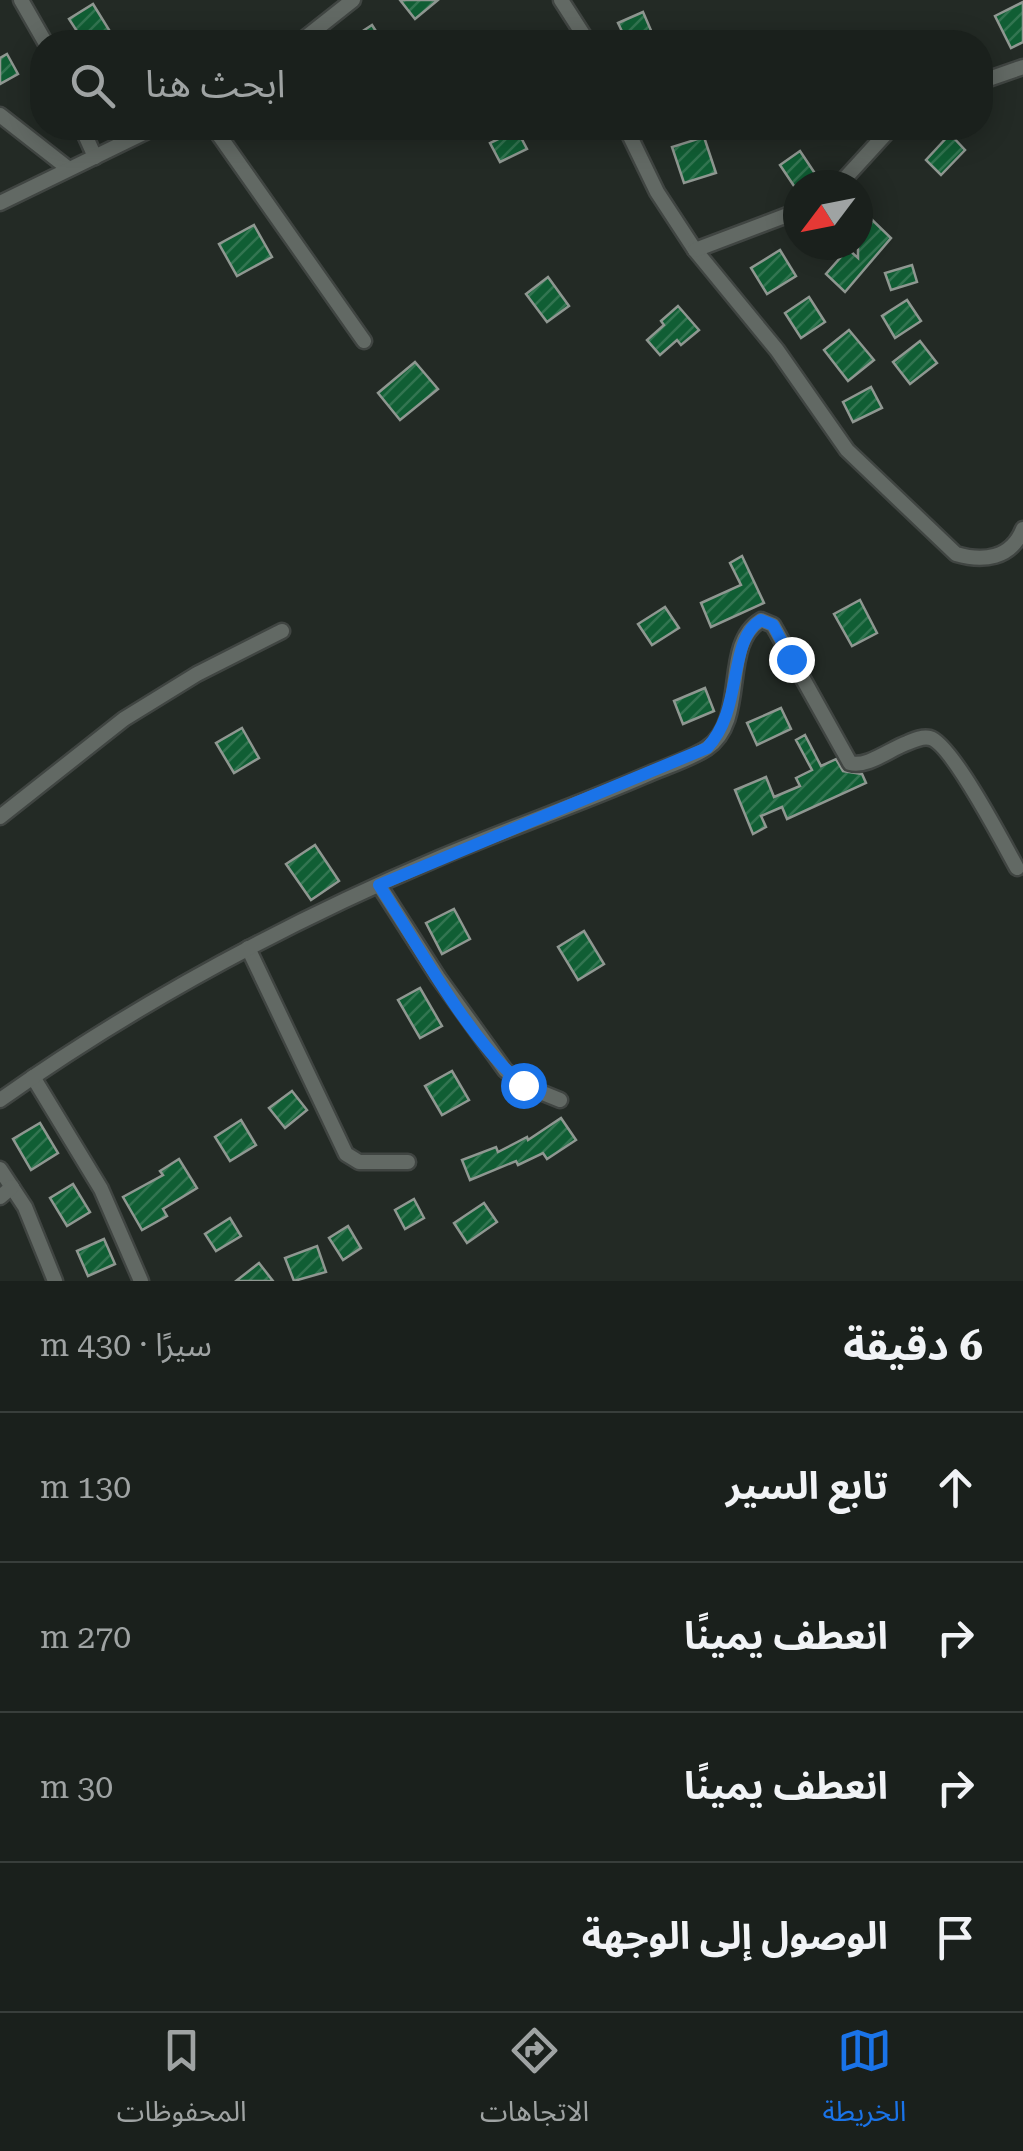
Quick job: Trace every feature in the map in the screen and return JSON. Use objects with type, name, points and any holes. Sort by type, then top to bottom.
[{"type":"street","points":[[21,0],[38,30]]},
{"type":"street","points":[[315,30],[353,0]]},
{"type":"street","points":[[561,0],[580,30]]},
{"type":"street","points":[[993,77],[1023,67]]},
{"type":"street","points":[[0,115],[30,138]]},
{"type":"street","points":[[32,140],[69,169]]},
{"type":"street","points":[[87,140],[95,157]]},
{"type":"street","points":[[0,203],[130,140]]},
{"type":"street","points":[[222,140],[364,341]]},
{"type":"street","points":[[632,140],[657,192],[694,250],[777,350],[846,450],[956,554],[979,560],[1004,553],[1019,540],[1023,529]]},
{"type":"street","points":[[852,170],[880,140]]},
{"type":"street","points":[[694,250],[783,217]]},
{"type":"street","points":[[0,1100],[291,925],[707,748],[727,720],[745,634],[761,620],[773,625],[850,763],[864,764],[882,752],[914,740],[928,737],[939,742],[1017,868]]},
{"type":"street","points":[[0,817],[124,719],[197,674],[282,630]]},
{"type":"street","points":[[379,885],[438,977],[505,1070],[523,1085],[560,1100]]},
{"type":"street","points":[[248,948],[346,1154],[360,1162],[408,1162]]},
{"type":"street","points":[[33,1077],[100,1189],[126,1241],[140,1281]]},
{"type":"street","points":[[0,1169],[6,1192],[30,1219],[55,1281]]},
{"type":"building","points":[[400,0],[438,0],[415,19]]},
{"type":"building","points":[[1023,2],[1023,42],[1011,48],[995,16]]},
{"type":"building","points":[[93,4],[109,30],[76,30],[69,19]]},
{"type":"building","points":[[643,12],[651,30],[621,30],[618,23]]},
{"type":"building","points":[[7,54],[18,74],[0,84],[0,58]]},
{"type":"building","points":[[522,140],[527,149],[500,162],[490,143]]},
{"type":"building","points":[[705,140],[716,173],[684,183],[672,147]]},
{"type":"building","points":[[944,140],[956,140],[965,150],[941,175],[926,160]]},
{"type":"building","points":[[800,151],[813,170],[783,170],[780,165]]},
{"type":"building","points":[[873,221],[891,238],[873,259]]},
{"type":"building","points":[[254,225],[272,257],[237,276],[219,244]]},
{"type":"building","points":[[780,250],[796,276],[767,294],[751,268]]},
{"type":"building","points":[[838,260],[872,260],[845,292],[826,274]]},
{"type":"building","points":[[912,265],[917,282],[891,290],[885,273]]},
{"type":"building","points":[[548,277],[569,306],[547,322],[526,294]]},
{"type":"building","points":[[809,297],[825,322],[801,338],[785,313]]},
{"type":"building","points":[[907,300],[921,321],[895,338],[882,316]]},
{"type":"building","points":[[678,306],[699,330],[681,345],[677,340],[660,355],[647,340]]},
{"type":"building","points":[[849,330],[874,360],[848,381],[824,350]]},
{"type":"building","points":[[920,341],[937,363],[910,384],[893,362]]},
{"type":"building","points":[[415,362],[438,389],[400,420],[378,393]]},
{"type":"building","points":[[871,387],[882,408],[853,422],[843,402]]},
{"type":"building","points":[[742,556],[764,603],[711,627],[701,603],[741,585],[730,563]]},
{"type":"building","points":[[860,600],[877,633],[852,646],[834,614]]},
{"type":"building","points":[[665,607],[679,628],[652,645],[638,624]]},
{"type":"building","points":[[705,688],[714,711],[683,724],[674,701]]},
{"type":"building","points":[[781,708],[791,729],[757,745],[747,723]]},
{"type":"building","points":[[242,728],[259,758],[234,773],[216,743]]},
{"type":"building","points":[[805,735],[821,766],[836,759],[843,771],[862,774],[866,783],[787,819],[782,807],[761,816],[766,827],[753,834],[735,790],[766,777],[774,797],[800,786],[796,778],[812,770],[796,740]]},
{"type":"building","points":[[315,845],[339,881],[311,900],[286,864]]},
{"type":"building","points":[[454,909],[470,939],[442,954],[426,923]]},
{"type":"building","points":[[584,931],[604,964],[578,980],[558,947]]},
{"type":"building","points":[[420,988],[442,1026],[420,1038],[398,1000]]},
{"type":"building","points":[[452,1071],[469,1100],[442,1115],[425,1086]]},
{"type":"building","points":[[292,1091],[307,1110],[285,1128],[269,1108]]},
{"type":"building","points":[[561,1118],[576,1140],[547,1159],[543,1153],[470,1180],[462,1160],[496,1147],[498,1152],[527,1137],[528,1140]]},
{"type":"building","points":[[241,1120],[256,1145],[230,1161],[215,1137]]},
{"type":"building","points":[[40,1123],[58,1153],[31,1170],[13,1139]]},
{"type":"building","points":[[179,1159],[197,1188],[163,1209],[167,1216],[142,1230],[123,1197],[163,1175],[160,1171]]},
{"type":"building","points":[[73,1184],[90,1212],[67,1226],[50,1198]]},
{"type":"building","points":[[414,1199],[424,1218],[405,1229],[395,1210]]},
{"type":"building","points":[[484,1203],[497,1222],[467,1243],[454,1223]]},
{"type":"building","points":[[230,1218],[241,1236],[216,1251],[205,1234]]},
{"type":"building","points":[[348,1226],[361,1248],[343,1260],[329,1238]]},
{"type":"building","points":[[104,1239],[115,1264],[88,1276],[77,1251]]},
{"type":"building","points":[[317,1246],[326,1272],[294,1281],[285,1258]]},
{"type":"building","points":[[259,1263],[273,1281],[236,1281]]},
{"type":"route","points":[[523,1085],[505,1070],[486,1045],[379,885],[707,748],[727,720],[745,634],[761,620],[773,625],[791,659]]}]
